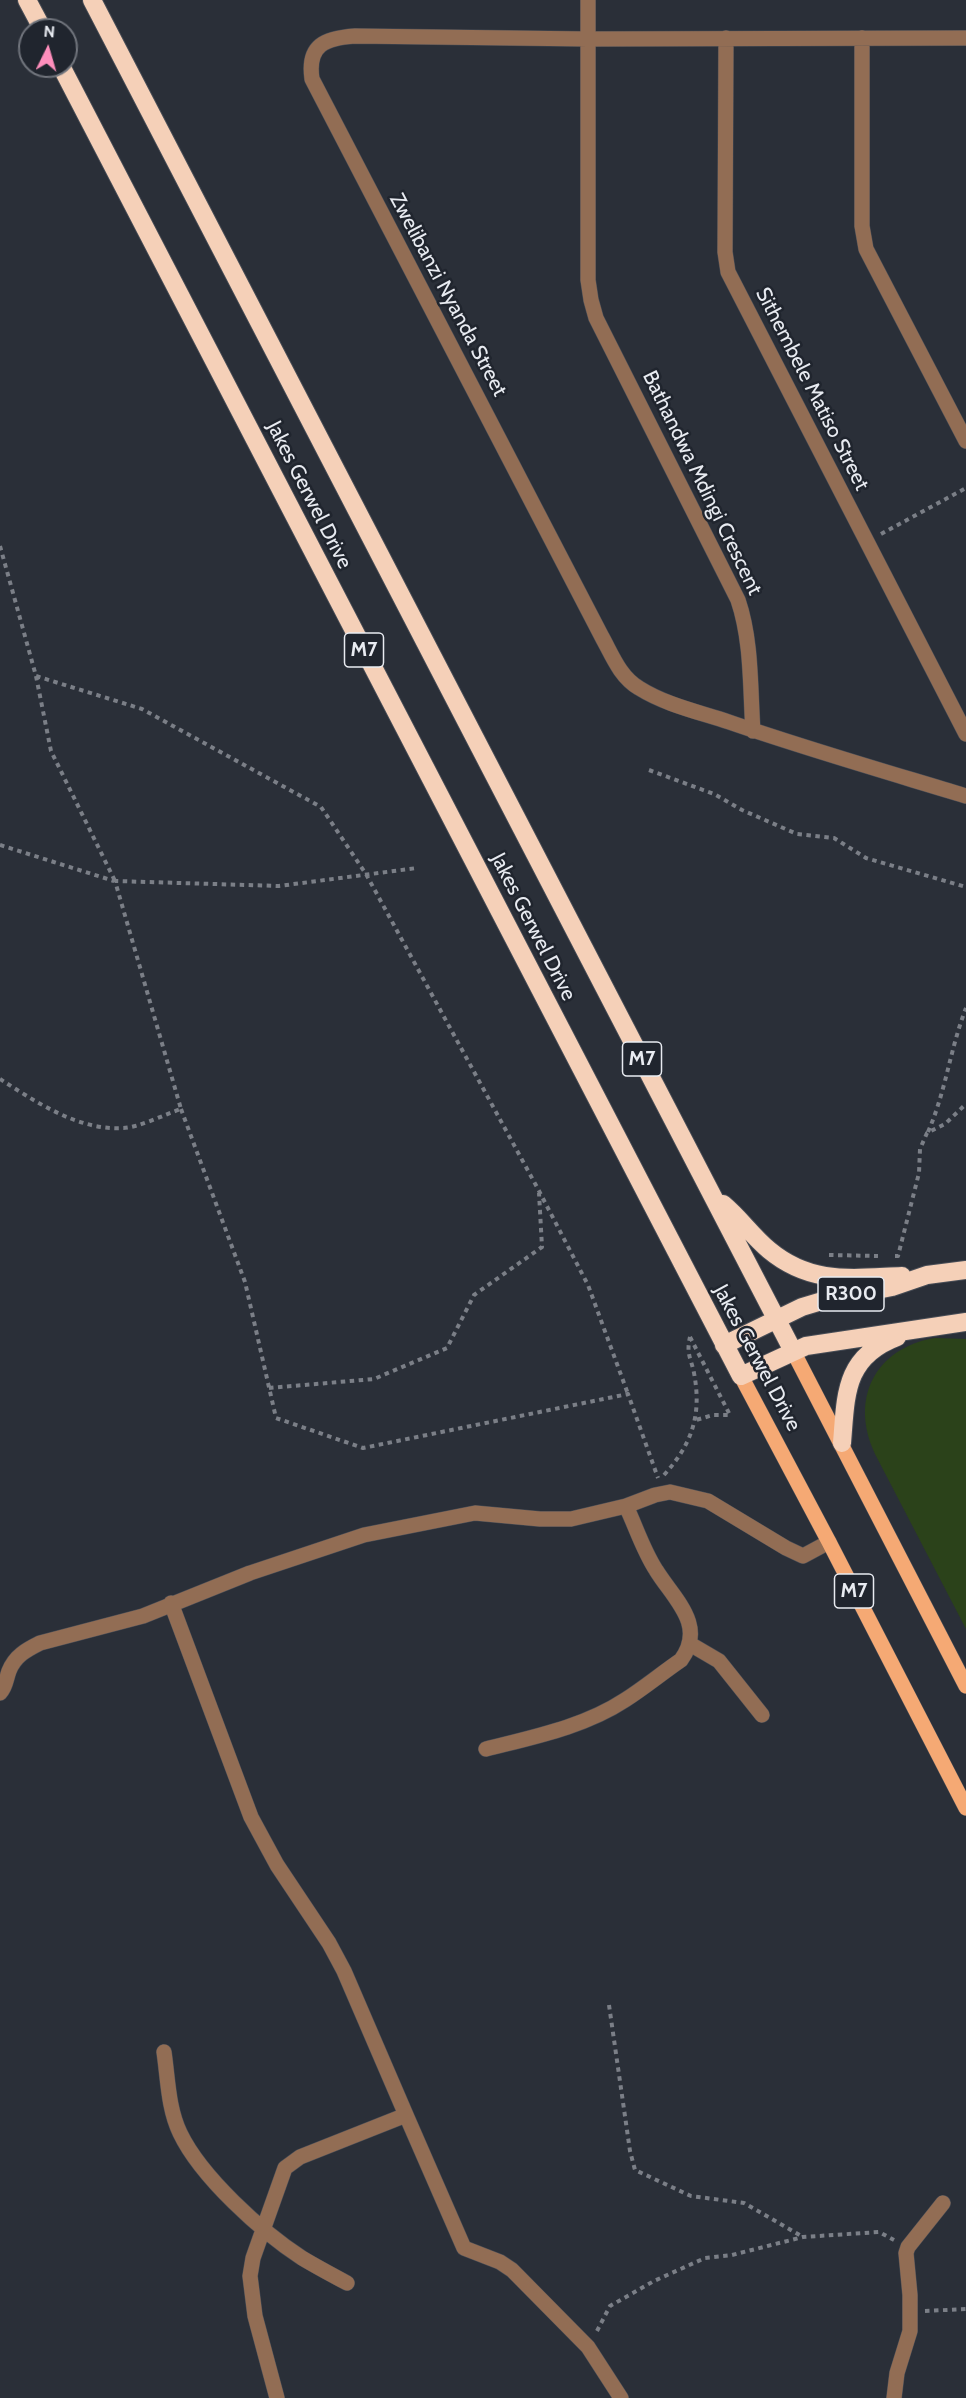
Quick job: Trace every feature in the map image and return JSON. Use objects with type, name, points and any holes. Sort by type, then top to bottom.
[{"type":"highway","points":[[27,0],[37,18]]},
{"type":"highway","name":"Jakes Gerwel Drive","points":[[92,0],[793,1351]]},
{"type":"highway","name":"Jakes Gerwel Drive","points":[[68,78],[741,1376]]},
{"type":"highway","points":[[712,1195],[730,1210],[767,1249],[788,1265],[799,1270],[816,1276],[844,1278],[927,1275]]},
{"type":"highway","name":"R300","points":[[724,1345],[776,1319],[822,1301],[892,1287],[927,1275],[966,1270]]},
{"type":"highway","name":"R300","points":[[741,1376],[793,1351],[849,1339],[966,1322]]},
{"type":"highway","points":[[842,1443],[846,1392],[853,1371],[876,1348],[924,1328]]},
{"type":"main road","name":"Jakes Gerwel Drive","points":[[793,1351],[966,1686]]},
{"type":"main road","name":"Jakes Gerwel Drive","points":[[741,1376],[966,1808]]},
{"type":"street","name":"Bathandwa Mdingi Crescent","points":[[588,0],[588,269],[591,300],[596,318],[738,600],[743,615],[753,731]]},
{"type":"street","name":"Zwelibanzi Nyanda Street","points":[[753,731],[661,699],[638,688],[621,672],[312,80],[310,64],[314,53],[323,43],[336,37],[966,38]]},
{"type":"street","name":"Sithembele Matiso Street","points":[[726,38],[725,252],[728,272],[966,734]]},
{"type":"street","points":[[862,38],[862,226],[866,249],[966,441]]},
{"type":"street","points":[[753,731],[966,796]]},
{"type":"street","points":[[0,1693],[5,1688],[14,1661],[40,1643],[143,1616],[250,1573],[364,1535],[475,1513],[540,1519],[571,1519],[626,1506],[669,1492],[708,1501],[802,1556],[829,1542]]},
{"type":"street","points":[[486,1749],[542,1735],[584,1721],[624,1701],[681,1660],[690,1644],[690,1624],[686,1613],[656,1570],[626,1506]]},
{"type":"street","points":[[171,1603],[251,1817],[277,1865],[329,1943],[344,1971],[465,2248],[500,2262],[512,2270],[588,2347],[621,2398]]},
{"type":"street","points":[[690,1644],[719,1662],[762,1715]]},
{"type":"street","points":[[164,2052],[172,2112],[193,2154],[224,2192],[264,2228],[302,2258],[347,2283]]},
{"type":"street","points":[[277,2398],[251,2293],[250,2276],[253,2258],[285,2168],[293,2161],[406,2115]]},
{"type":"street","points":[[894,2398],[897,2373],[909,2331],[906,2258],[908,2247],[943,2203]]},
{"type":"path","points":[[867,541],[966,488]]},
{"type":"path","points":[[0,546],[36,676],[51,751],[115,881],[181,1109],[245,1282],[276,1418],[363,1448],[628,1394]]},
{"type":"path","points":[[36,676],[142,709],[321,807],[366,874],[588,1285],[659,1481],[676,1462],[690,1437],[696,1420],[697,1397],[687,1350],[690,1337],[730,1415],[713,1415],[696,1420]]},
{"type":"path","points":[[650,770],[714,794],[741,810],[797,834],[834,838],[866,858],[966,887]]},
{"type":"path","points":[[0,845],[115,881],[279,886],[417,868]]},
{"type":"path","points":[[818,1255],[898,1256],[919,1173],[920,1149],[947,1082],[966,1008]]},
{"type":"path","points":[[0,1079],[28,1097],[81,1124],[124,1129],[181,1109]]},
{"type":"path","points":[[927,1133],[945,1124],[966,1104]]},
{"type":"path","points":[[269,1388],[374,1379],[447,1348],[474,1295],[542,1247],[538,1189]]},
{"type":"path","points":[[609,2005],[630,2151],[635,2170],[691,2196],[744,2203],[803,2237]]},
{"type":"path","points":[[588,2347],[610,2306],[654,2281],[705,2258],[732,2255],[803,2237],[879,2232],[908,2247]]},
{"type":"path","points":[[910,2312],[966,2309]]},
{"type":"green space","points":[[935,1338],[966,1339],[966,1629],[875,1454],[868,1434],[865,1414],[867,1396],[873,1379],[883,1365],[897,1353],[914,1344]]}]
